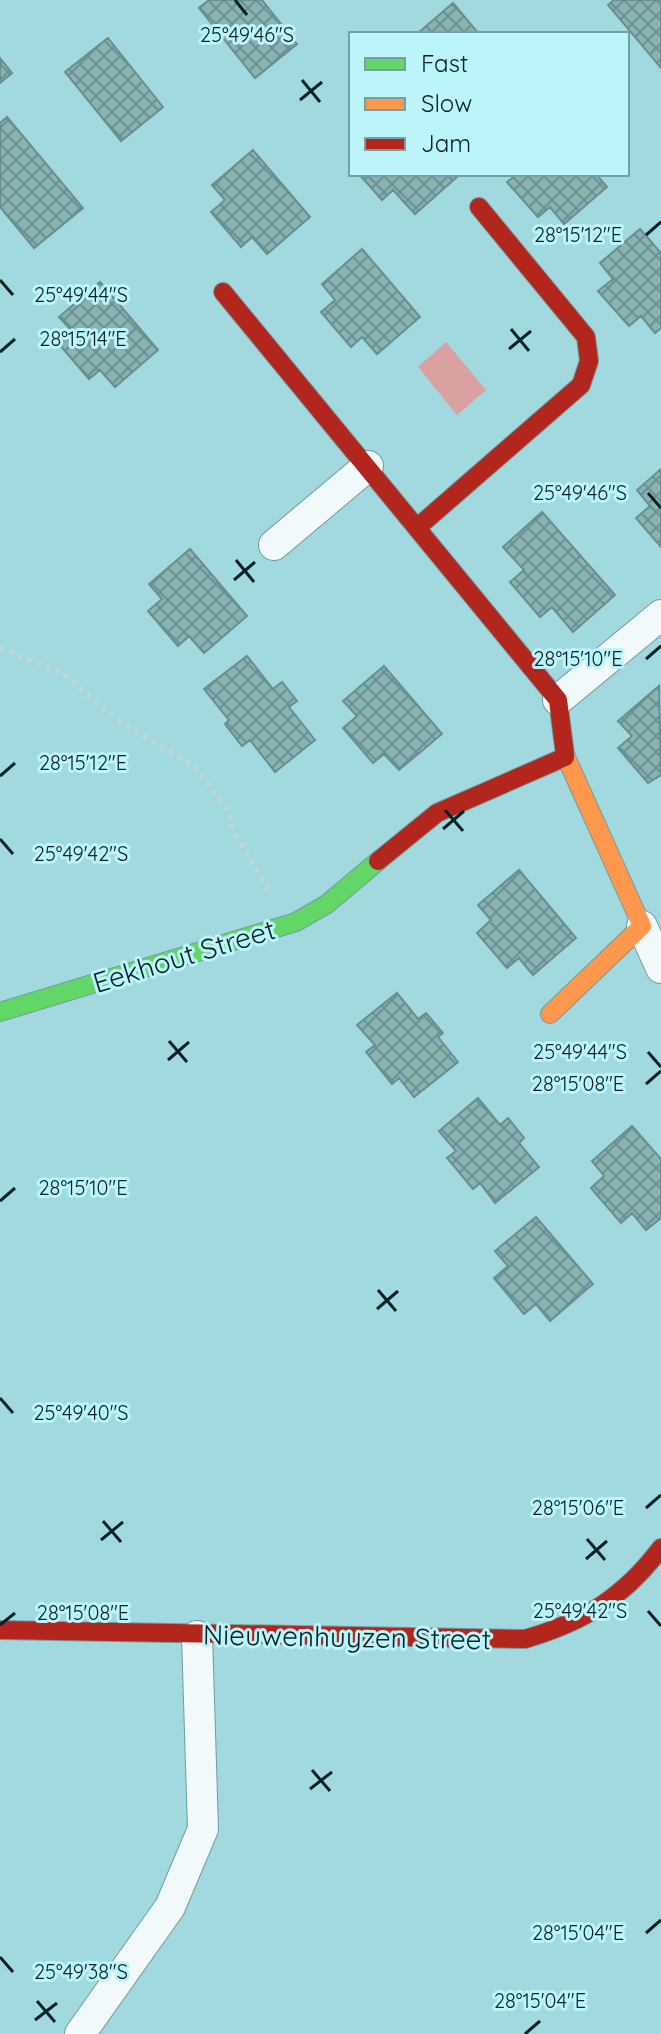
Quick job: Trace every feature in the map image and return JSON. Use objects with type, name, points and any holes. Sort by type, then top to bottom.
[{"type":"street","points":[[419,526],[581,385],[589,370],[591,354],[586,337],[479,207]]},
{"type":"street","points":[[223,292],[419,526],[558,700],[565,757],[661,968]]},
{"type":"street","points":[[274,545],[368,466]]},
{"type":"street","points":[[558,700],[661,615]]},
{"type":"street","name":"Eekhout Street","points":[[0,1012],[296,922],[327,904],[437,813],[565,757]]},
{"type":"street","points":[[550,1014],[642,926]]},
{"type":"street","name":"Nieuwenhuyzen Street","points":[[0,1630],[197,1636],[525,1639],[563,1629],[605,1610],[649,1566],[661,1548]]},
{"type":"street","points":[[80,2034],[170,1907],[203,1829],[197,1636]]},
{"type":"path","points":[[0,648],[62,673],[120,722],[193,765],[229,812],[233,829],[256,873],[296,922]]},
{"type":"shaded area","points":[[446,342],[486,390],[457,415],[418,367]]},
{"type":"building","points":[[209,0],[262,0],[297,44],[255,78],[199,8]]},
{"type":"building","points":[[614,0],[661,0],[661,68],[608,5]]},
{"type":"building","points":[[453,3],[477,32],[419,32]]},
{"type":"building","points":[[108,38],[163,107],[121,141],[65,72]]},
{"type":"building","points":[[0,58],[12,73],[0,83]]},
{"type":"building","points":[[7,117],[83,208],[34,248],[0,207],[0,123]]},
{"type":"building","points":[[253,150],[310,217],[267,254],[252,237],[241,247],[211,212],[225,200],[212,185]]},
{"type":"building","points":[[361,176],[457,177],[415,214],[393,190],[382,200]]},
{"type":"building","points":[[514,176],[598,176],[607,187],[564,224],[550,207],[538,217],[507,182]]},
{"type":"building","points":[[640,229],[661,253],[661,328],[655,333],[641,316],[629,326],[598,291],[613,279],[600,263]]},
{"type":"building","points":[[362,249],[420,317],[377,354],[362,337],[351,347],[321,312],[335,300],[322,284]]},
{"type":"building","points":[[100,282],[158,350],[115,387],[100,370],[89,379],[59,344],[73,332],[59,317]]},
{"type":"building","points":[[661,469],[661,547],[636,518],[650,506],[637,490]]},
{"type":"building","points":[[542,512],[615,595],[573,632],[552,607],[540,617],[510,582],[524,570],[503,547]]},
{"type":"building","points":[[190,549],[247,616],[204,653],[189,636],[178,646],[148,611],[162,599],[149,584]]},
{"type":"building","points":[[247,656],[273,689],[282,682],[297,701],[289,707],[315,740],[275,772],[250,740],[242,746],[225,724],[229,720],[204,689]]},
{"type":"building","points":[[384,666],[442,734],[399,770],[384,754],[373,763],[343,728],[357,716],[343,701]]},
{"type":"building","points":[[659,686],[661,775],[648,783],[618,748],[632,736],[618,721]]},
{"type":"building","points":[[519,870],[576,938],[533,975],[519,958],[507,968],[477,933],[491,920],[478,905]]},
{"type":"building","points":[[397,993],[418,1019],[426,1013],[443,1033],[438,1037],[458,1062],[414,1097],[399,1078],[392,1084],[366,1052],[375,1045],[357,1025]]},
{"type":"building","points":[[478,1098],[500,1125],[508,1118],[524,1138],[519,1143],[539,1167],[495,1203],[480,1183],[473,1189],[447,1158],[456,1151],[439,1131]]},
{"type":"building","points":[[632,1126],[661,1159],[661,1218],[646,1230],[632,1213],[621,1223],[591,1188],[604,1176],[592,1161]]},
{"type":"building","points":[[536,1217],[593,1284],[550,1321],[536,1304],[524,1314],[494,1278],[508,1266],[495,1251]]},
{"type":"traffic: fast","points":[[0,1012],[296,922],[327,904],[378,861]]},
{"type":"traffic: slow","points":[[550,1014],[642,926],[565,755]]},
{"type":"traffic: jam","points":[[419,526],[581,385],[589,361],[586,337],[479,207]]},
{"type":"traffic: jam","points":[[223,292],[558,700],[565,755]]},
{"type":"traffic: jam","points":[[378,861],[437,813],[565,757]]},
{"type":"traffic: jam","points":[[0,1630],[525,1639],[566,1624],[601,1606],[632,1580],[661,1548]]}]
